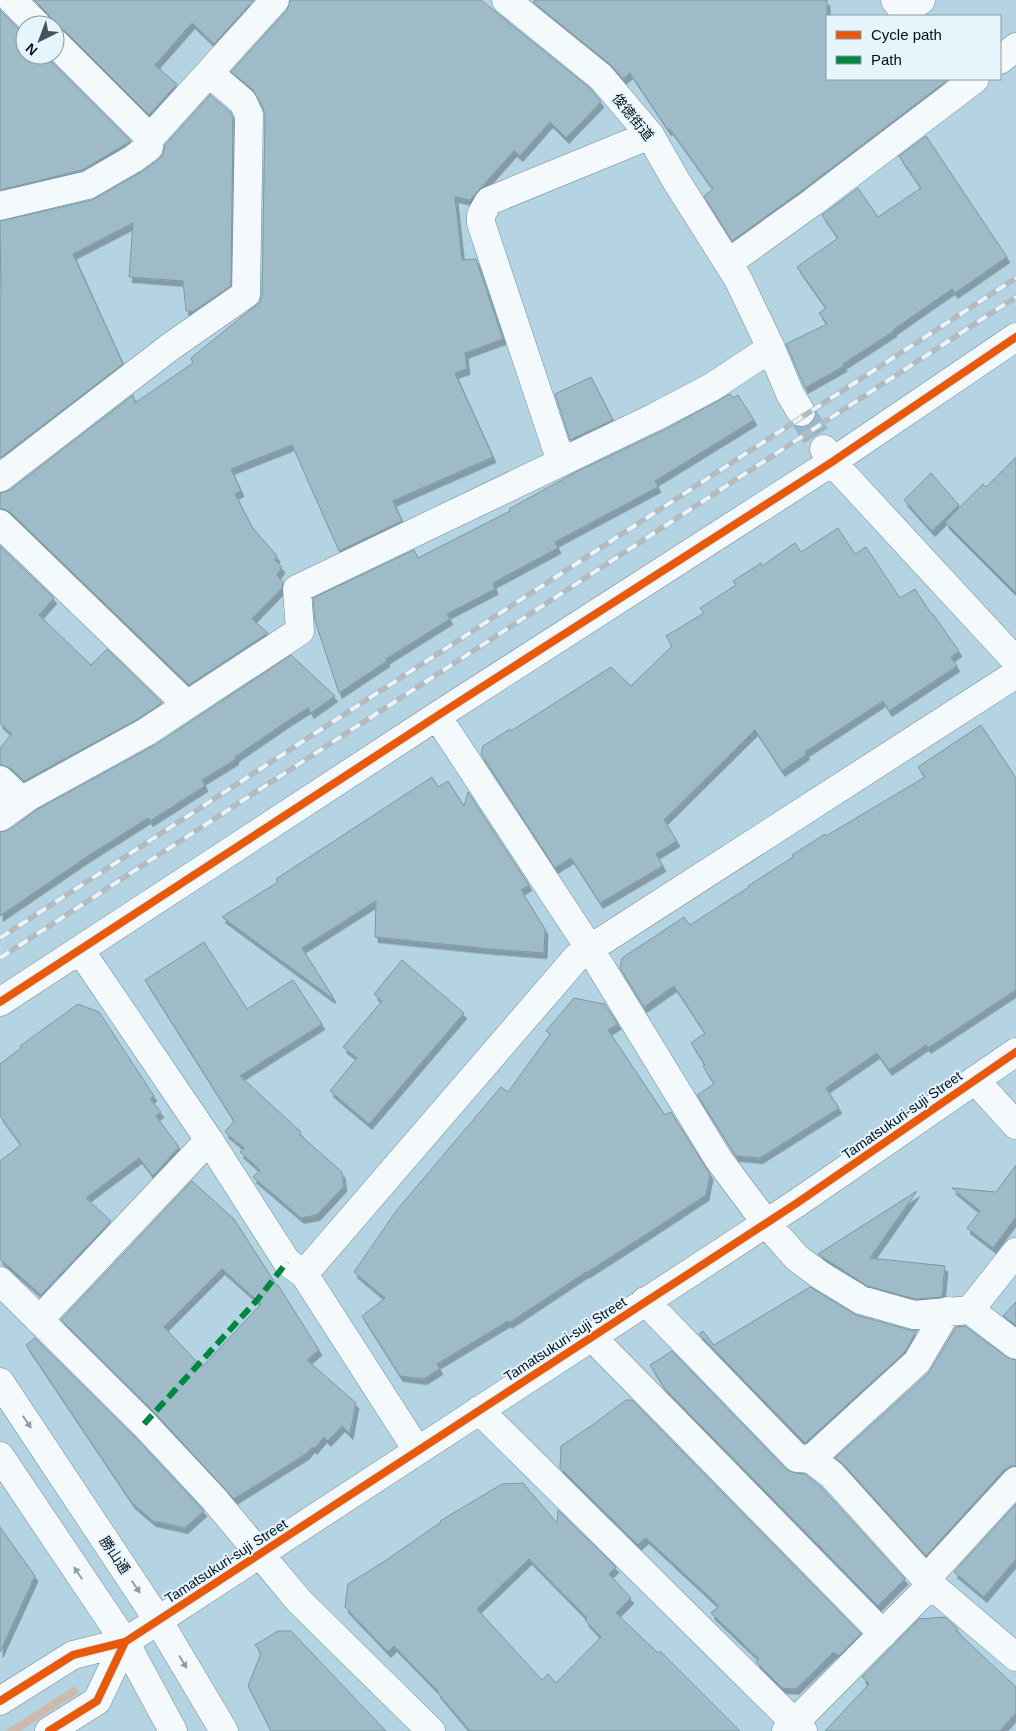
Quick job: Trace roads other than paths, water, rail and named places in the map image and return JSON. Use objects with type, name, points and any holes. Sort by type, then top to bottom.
[{"type":"street","points":[[12,0],[27,15]]},
{"type":"street","points":[[0,206],[88,185],[134,160],[149,147],[150,138],[275,0]]},
{"type":"street","name":"俊徳街道","points":[[506,0],[601,77],[650,136],[738,279],[771,348],[790,394],[801,412]]},
{"type":"street","points":[[895,0],[904,12],[922,0],[933,15]]},
{"type":"street","points":[[1001,59],[1016,47]]},
{"type":"street","points":[[65,53],[150,138]]},
{"type":"street","points":[[0,478],[170,347],[246,294],[250,115],[243,102],[209,72]]},
{"type":"street","points":[[730,266],[974,80]]},
{"type":"street","points":[[561,462],[481,223],[481,215],[489,201],[650,136]]},
{"type":"street","points":[[0,1002],[437,716],[828,455],[1016,338]]},
{"type":"street","points":[[0,817],[22,801],[146,732],[300,631],[296,589],[655,417],[712,387],[771,348]]},
{"type":"street","points":[[828,455],[1016,660]]},
{"type":"street","points":[[0,524],[186,704]]},
{"type":"street","points":[[304,1274],[577,957],[1016,674]]},
{"type":"street","points":[[437,716],[590,949],[719,1160],[766,1223],[797,1258],[820,1275],[861,1300],[914,1315],[958,1310],[1016,1345]]},
{"type":"street","points":[[0,780],[22,801]]},
{"type":"street","points":[[80,950],[209,1140],[287,1262],[304,1274],[417,1450]]},
{"type":"street","name":"Tamatsukuri-suji Street","points":[[0,1701],[73,1656],[124,1642],[766,1223],[1016,1052]]},
{"type":"street","points":[[975,1080],[1016,1125]]},
{"type":"street","points":[[39,1320],[209,1140]]},
{"type":"street","points":[[811,1459],[917,1362],[958,1310],[1016,1252]]},
{"type":"street","points":[[0,1281],[144,1424],[214,1499],[299,1601],[431,1731]]},
{"type":"street","points":[[645,1301],[797,1458],[811,1459],[832,1475],[929,1582],[1016,1657]]},
{"type":"street","points":[[591,1336],[883,1634]]},
{"type":"street","name":"勝山通","points":[[0,1382],[158,1620],[224,1731]]},
{"type":"street","points":[[479,1410],[795,1728],[883,1634],[1015,1484]]},
{"type":"street","points":[[0,1456],[124,1642],[173,1731]]},
{"type":"street","points":[[49,1731],[97,1701],[124,1642]]},
{"type":"tunnel","points":[[801,412],[824,449]]},
{"type":"railway","points":[[0,938],[1016,278]]},
{"type":"railway","points":[[0,958],[1016,297]]}]
